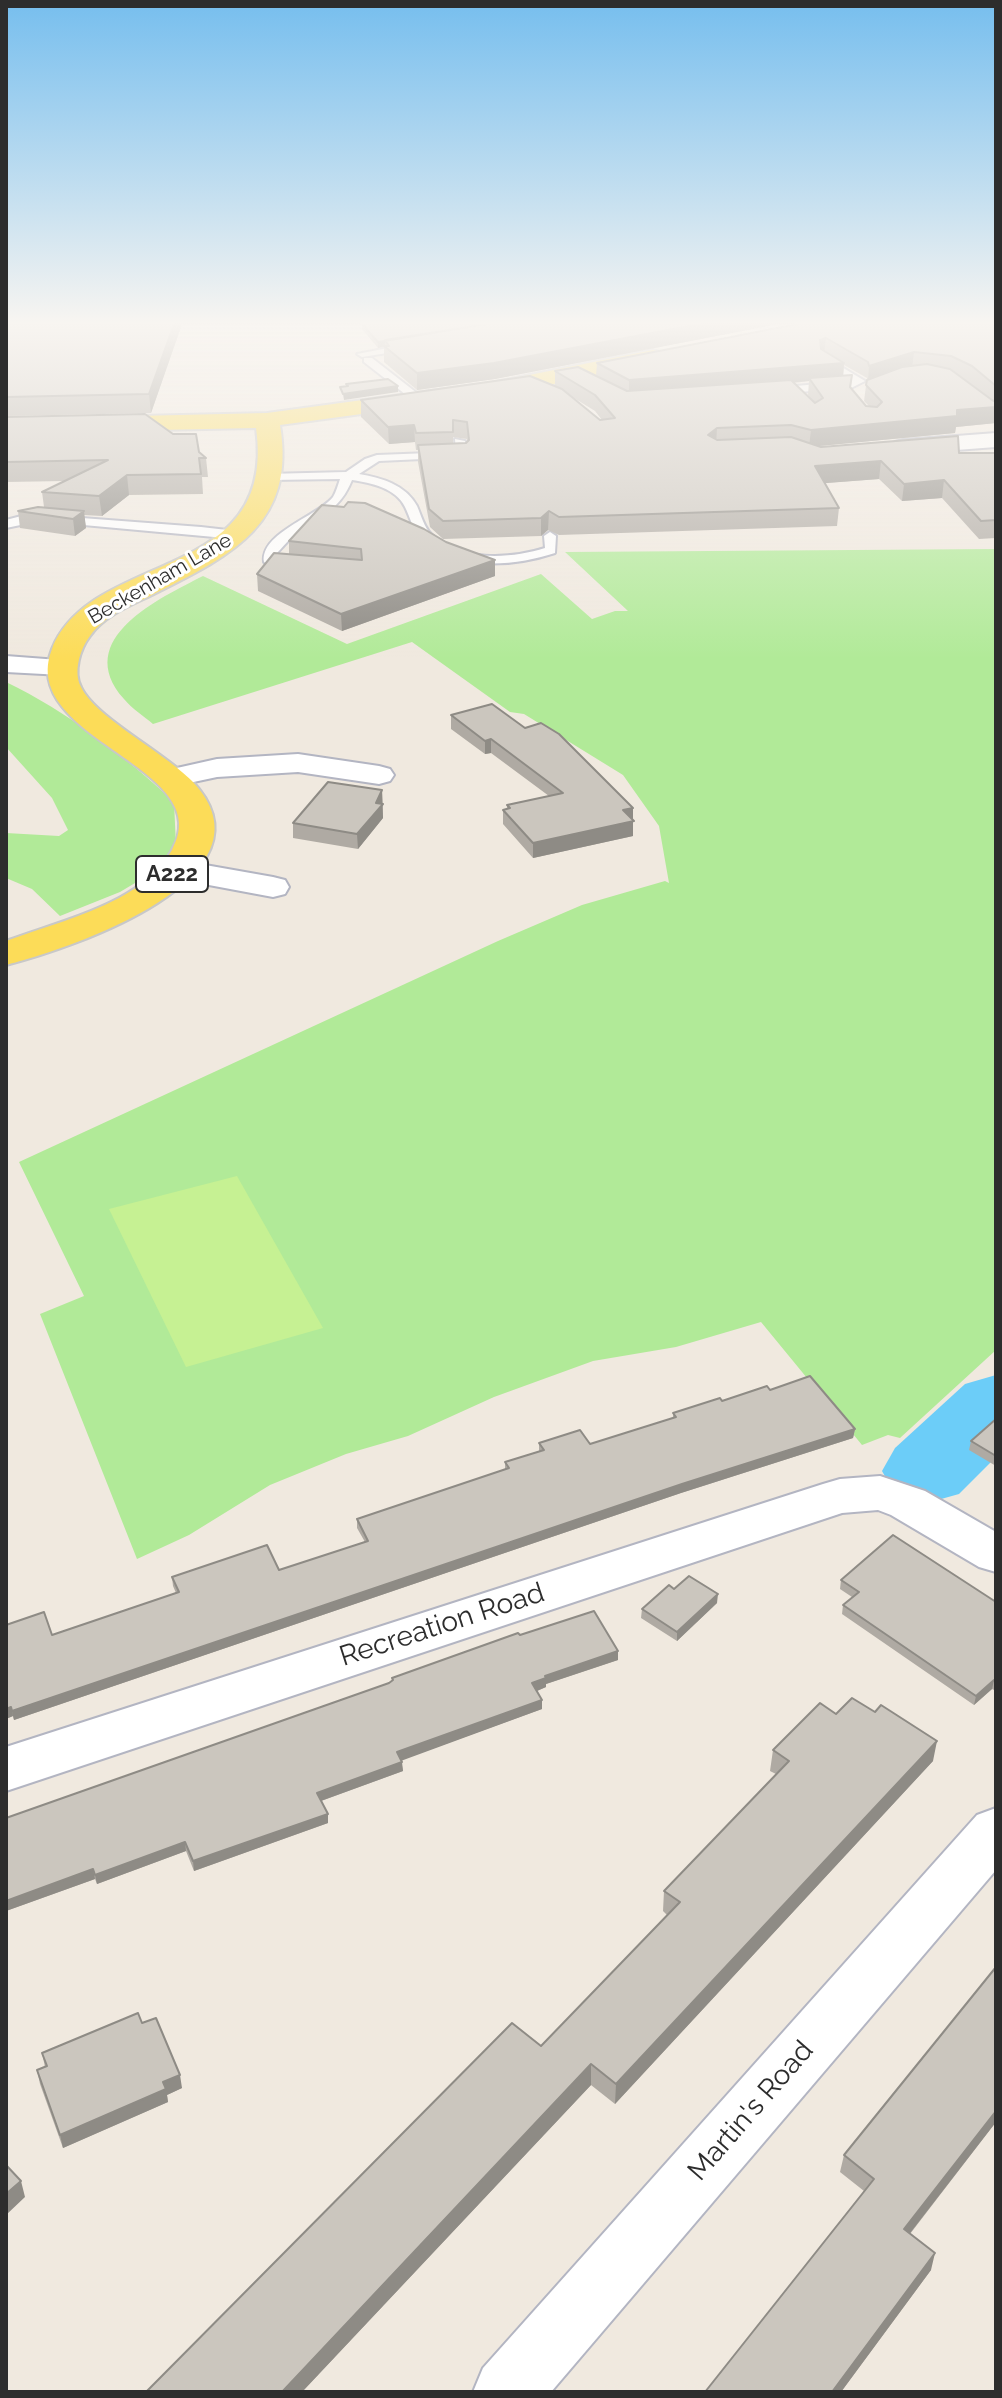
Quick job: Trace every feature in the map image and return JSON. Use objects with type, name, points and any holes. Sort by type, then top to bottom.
[{"type":"main road","name":"Beckenham Lane","points":[[62,667],[69,645],[88,619],[199,560],[236,535],[260,506],[271,476],[271,436]]},
{"type":"main road","name":"A222","points":[[6,954],[117,914],[148,895],[177,870],[194,848],[198,827],[189,800],[170,778],[83,711],[68,694],[62,667]]},
{"type":"street","points":[[878,449],[996,440]]},
{"type":"street","points":[[6,664],[62,667]]},
{"type":"street","points":[[170,778],[217,768],[298,763],[379,775]]},
{"type":"street","points":[[177,870],[273,887]]},
{"type":"street","name":"Recreation Road","points":[[6,1769],[840,1496],[880,1493],[934,1516],[996,1554]]},
{"type":"street","name":"Martin's Road","points":[[507,2392],[996,1831]]},
{"type":"lane","points":[[299,565],[270,562],[269,554],[291,531],[339,497],[347,477],[377,458],[462,455],[459,441]]},
{"type":"lane","points":[[271,476],[347,477],[374,482],[402,493],[412,506],[425,536],[456,553],[504,558],[533,556],[551,550],[550,536]]},
{"type":"lane","points":[[6,524],[50,517],[97,524],[170,526],[236,535]]},
{"type":"green space","points":[[996,549],[996,1350],[900,1438],[888,1435],[862,1445],[761,1322],[676,1347],[593,1361],[494,1397],[408,1436],[346,1454],[270,1485],[189,1535],[137,1559],[40,1314],[84,1296],[19,1162],[498,941],[582,905],[665,881],[669,883],[659,826],[623,775],[524,714],[510,712],[412,642],[153,724],[127,703],[110,677],[108,658],[114,640],[128,623],[165,596],[203,576],[347,644],[541,574],[592,619],[615,611],[628,611],[565,552]]},
{"type":"green space","points":[[6,682],[94,736],[174,802],[176,846],[150,874],[120,892],[60,916],[32,889],[6,878],[6,833],[59,836],[68,830],[52,798],[6,747]]},
{"type":"green space","points":[[237,1176],[323,1328],[186,1367],[109,1209]]},
{"type":"building","points":[[6,436],[196,436],[199,452],[206,458],[199,458],[201,474],[127,475],[99,496],[42,492],[108,460],[6,462]]},
{"type":"building","points":[[469,436],[710,436],[717,440],[791,437],[821,447],[958,436],[959,453],[996,453],[996,520],[981,521],[944,480],[904,484],[881,461],[815,466],[839,508],[559,517],[549,511],[541,518],[443,521],[429,509],[418,445],[466,443]]},
{"type":"building","points":[[348,502],[365,503],[446,542],[495,560],[341,614],[257,574],[274,553],[362,560],[361,549],[289,541],[322,505],[344,507]]},
{"type":"building","points":[[38,507],[84,511],[73,519],[18,511]]},
{"type":"building","points":[[492,704],[525,728],[541,723],[559,734],[633,808],[623,810],[634,821],[533,843],[503,810],[510,808],[507,805],[563,793],[491,739],[485,741],[451,715]]},
{"type":"building","points":[[328,782],[382,790],[376,803],[383,804],[357,834],[293,823]]},
{"type":"building","points":[[810,1376],[855,1429],[682,1484],[12,1711],[11,1707],[6,1709],[6,1625],[44,1612],[52,1635],[179,1592],[172,1577],[267,1545],[279,1570],[368,1541],[357,1519],[509,1468],[505,1462],[544,1450],[539,1443],[580,1430],[590,1444],[676,1417],[673,1413],[720,1398],[722,1401],[767,1386],[770,1390]]},
{"type":"building","points":[[996,1419],[996,1456],[971,1441]]},
{"type":"building","points":[[893,1535],[996,1602],[996,1681],[976,1696],[843,1605],[859,1592],[841,1580]]},
{"type":"building","points":[[689,1576],[718,1594],[677,1632],[642,1609],[669,1585],[674,1589]]},
{"type":"building","points":[[594,1611],[618,1651],[532,1683],[542,1700],[397,1752],[402,1762],[317,1793],[328,1814],[193,1861],[185,1842],[95,1875],[93,1869],[6,1901],[6,1818],[389,1683],[392,1678],[518,1633],[520,1635]]},
{"type":"building","points":[[852,1698],[875,1712],[881,1705],[937,1741],[616,2084],[591,2064],[282,2392],[146,2392],[512,2023],[541,2046],[680,1902],[664,1891],[789,1761],[773,1750],[820,1703],[836,1714]]},
{"type":"building","points":[[996,1967],[996,2111],[904,2229],[935,2253],[832,2392],[705,2392],[874,2179],[844,2155]]},
{"type":"building","points":[[138,2013],[142,2023],[156,2018],[180,2075],[163,2082],[166,2089],[60,2135],[37,2070],[47,2066],[42,2053]]},
{"type":"building","points":[[6,2165],[21,2181],[6,2194]]},
{"type":"waterway","points":[[927,1471],[996,1405]]}]
